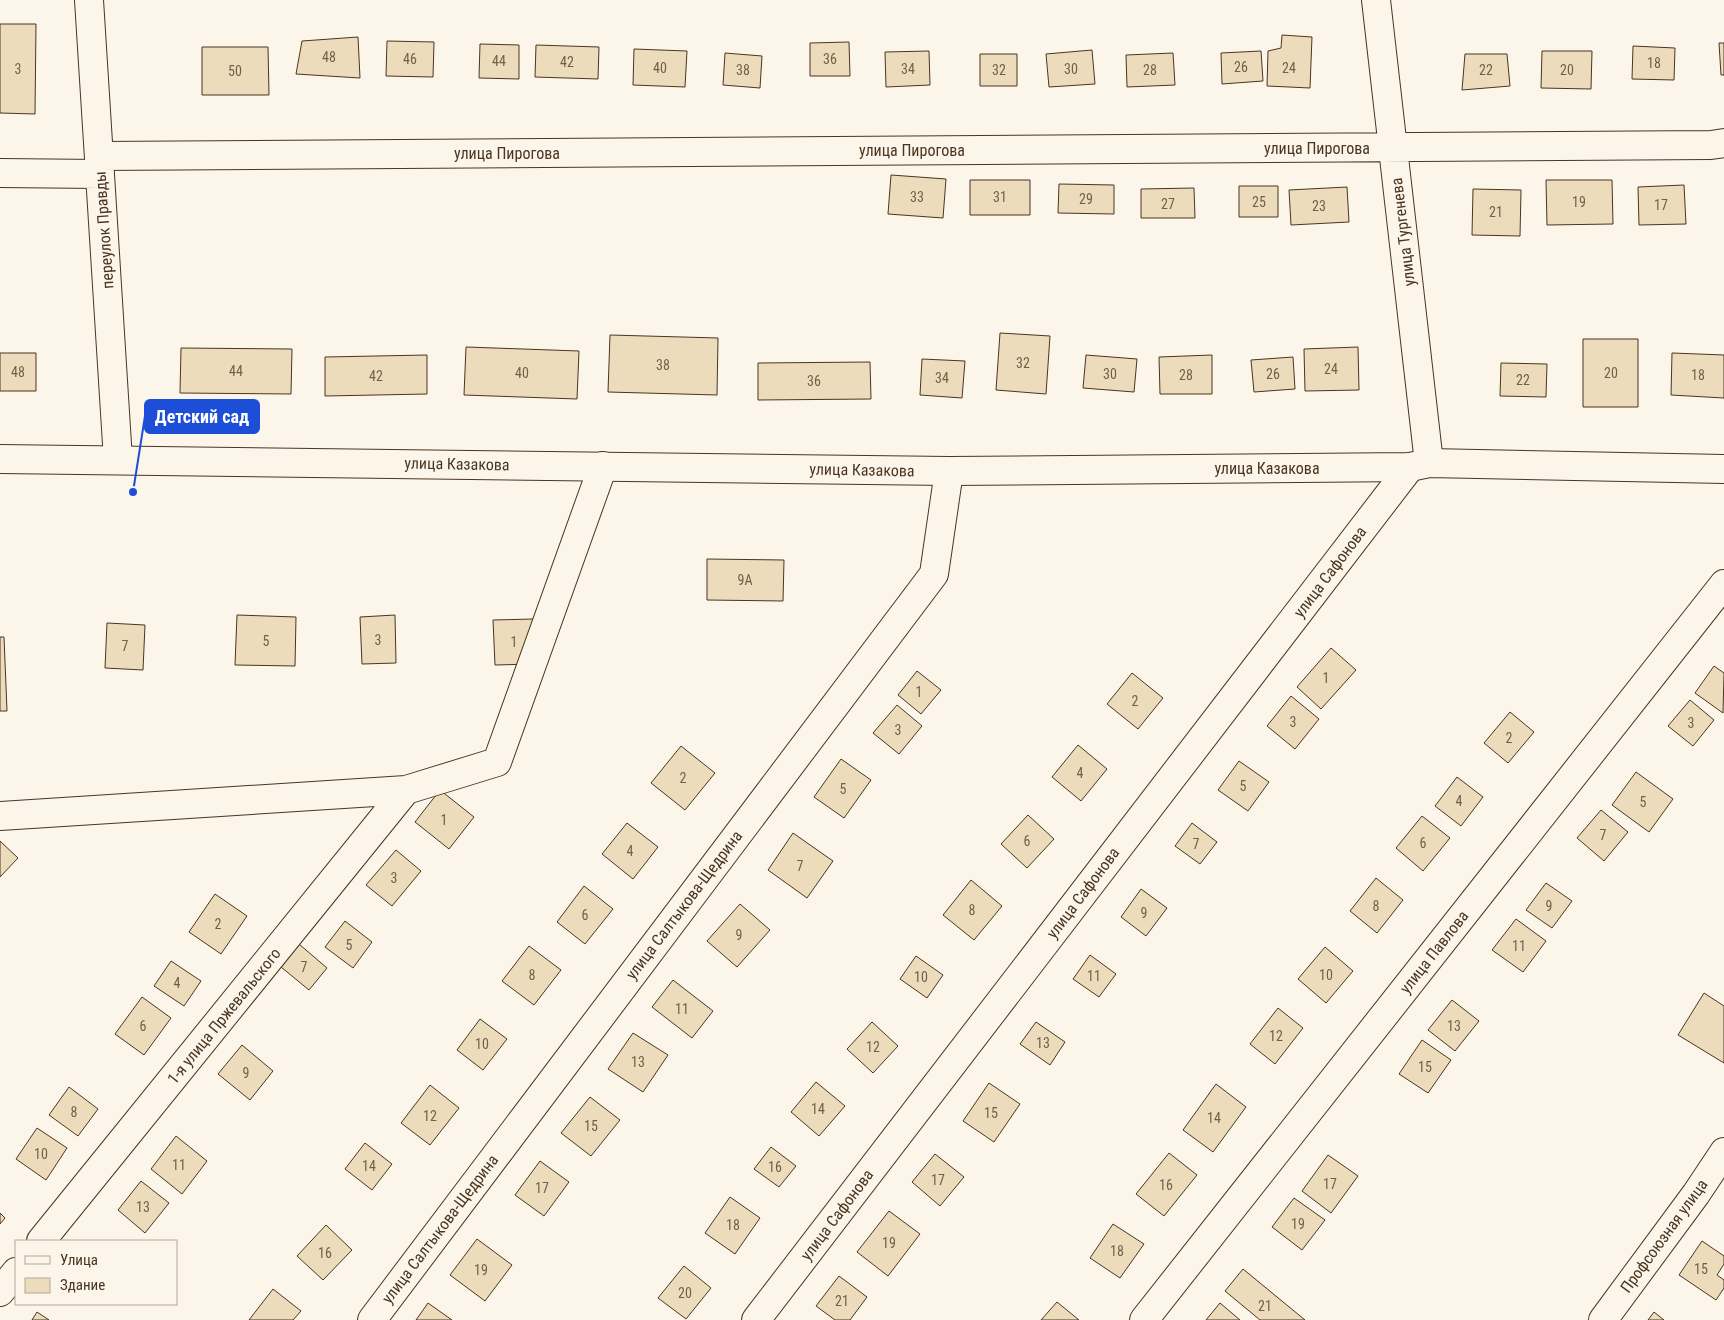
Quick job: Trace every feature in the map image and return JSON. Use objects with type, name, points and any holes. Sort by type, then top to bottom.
[{"type":"street","name":"переулок Правды","points":[[89,0],[118,460]]},
{"type":"street","name":"улица Тургенева","points":[[1376,0],[1393,147],[1420,465]]},
{"type":"street","name":"улица Пирогова","points":[[0,173],[100,165],[1393,147],[1711,145],[1724,143]]},
{"type":"street","name":"улица Казакова","points":[[0,459],[950,471],[1420,465],[1724,469]]},
{"type":"street","name":"улица Сафонова","points":[[756,1320],[1420,465]]},
{"type":"street","points":[[0,816],[406,790],[497,762],[602,466]]},
{"type":"street","name":"улица Салтыкова-Щедрина","points":[[372,1320],[934,574],[950,471]]},
{"type":"street","name":"улица Павлова","points":[[1144,1320],[1724,584]]},
{"type":"street","name":"1-я улица Пржевальского","points":[[42,1240],[406,790]]},
{"type":"street","name":"Профсоюзная улица","points":[[1603,1320],[1696,1194],[1724,1152]]},
{"type":"street","points":[[0,1292],[15,1273]]},
{"type":"building","points":[[0,24],[36,24],[35,114],[0,113]]},
{"type":"building","points":[[1282,35],[1312,37],[1310,88],[1267,86],[1268,51],[1281,48]]},
{"type":"building","points":[[358,37],[360,78],[296,74],[302,41]]},
{"type":"building","points":[[387,41],[434,42],[433,77],[386,76]]},
{"type":"building","points":[[849,42],[850,76],[810,76],[810,43]]},
{"type":"building","points":[[1719,43],[1724,43],[1724,75],[1721,75]]},
{"type":"building","points":[[480,44],[519,45],[519,79],[479,78]]},
{"type":"building","points":[[536,45],[599,47],[598,79],[535,77]]},
{"type":"building","points":[[1633,46],[1675,48],[1674,80],[1632,79]]},
{"type":"building","points":[[202,47],[268,47],[269,95],[202,95]]},
{"type":"building","points":[[634,49],[687,51],[685,87],[633,85]]},
{"type":"building","points":[[1092,50],[1095,84],[1049,87],[1046,54]]},
{"type":"building","points":[[929,51],[930,85],[886,87],[885,52]]},
{"type":"building","points":[[1261,51],[1263,81],[1222,84],[1221,53]]},
{"type":"building","points":[[1542,51],[1592,51],[1591,89],[1541,88]]},
{"type":"building","points":[[725,53],[762,56],[760,88],[723,85]]},
{"type":"building","points":[[1173,53],[1175,85],[1127,87],[1126,55]]},
{"type":"building","points":[[980,54],[1017,54],[1017,86],[980,86]]},
{"type":"building","points":[[1465,54],[1507,54],[1510,86],[1462,90]]},
{"type":"building","points":[[891,175],[946,179],[943,218],[888,214]]},
{"type":"building","points":[[970,180],[1030,180],[1030,215],[970,215]]},
{"type":"building","points":[[1546,180],[1612,180],[1613,224],[1547,225]]},
{"type":"building","points":[[1059,184],[1114,185],[1114,214],[1058,213]]},
{"type":"building","points":[[1684,185],[1686,224],[1639,225],[1638,187]]},
{"type":"building","points":[[1239,186],[1278,186],[1278,217],[1239,217]]},
{"type":"building","points":[[1347,187],[1349,222],[1291,225],[1289,190]]},
{"type":"building","points":[[1194,188],[1195,218],[1141,218],[1141,189]]},
{"type":"building","points":[[1473,189],[1521,190],[1520,236],[1472,235]]},
{"type":"building","points":[[1000,333],[1050,336],[1046,394],[996,390]]},
{"type":"building","points":[[610,335],[718,338],[717,395],[608,392]]},
{"type":"building","points":[[1583,339],[1638,339],[1638,407],[1583,407]]},
{"type":"building","points":[[466,347],[579,351],[577,399],[464,395]]},
{"type":"building","points":[[1358,347],[1359,390],[1305,391],[1304,349]]},
{"type":"building","points":[[181,348],[292,349],[291,394],[180,393]]},
{"type":"building","points":[[0,353],[36,353],[36,391],[0,391]]},
{"type":"building","points":[[1672,353],[1724,355],[1724,398],[1671,395]]},
{"type":"building","points":[[427,355],[427,394],[325,396],[325,357]]},
{"type":"building","points":[[1086,355],[1137,359],[1134,392],[1083,388]]},
{"type":"building","points":[[1212,355],[1212,394],[1160,394],[1159,357]]},
{"type":"building","points":[[1293,357],[1295,389],[1254,392],[1251,360]]},
{"type":"building","points":[[922,359],[965,361],[962,398],[920,395]]},
{"type":"building","points":[[870,362],[871,399],[758,400],[758,363]]},
{"type":"building","points":[[1501,363],[1547,364],[1546,397],[1500,396]]},
{"type":"building","points":[[707,559],[784,560],[783,601],[707,600]]},
{"type":"building","points":[[237,615],[296,617],[295,666],[235,665]]},
{"type":"building","points":[[395,615],[396,663],[362,664],[360,617]]},
{"type":"building","points":[[534,619],[535,664],[495,665],[493,620]]},
{"type":"building","points":[[107,623],[145,625],[143,670],[105,668]]},
{"type":"building","points":[[0,637],[4,637],[7,711],[0,711]]},
{"type":"building","points":[[1331,648],[1356,670],[1321,709],[1297,687]]},
{"type":"building","points":[[1714,666],[1724,673],[1723,713],[1695,693]]},
{"type":"building","points":[[917,671],[941,690],[921,714],[898,695]]},
{"type":"building","points":[[1132,673],[1163,698],[1138,729],[1107,704]]},
{"type":"building","points":[[1291,696],[1319,719],[1295,749],[1267,726]]},
{"type":"building","points":[[1690,700],[1714,720],[1693,746],[1668,726]]},
{"type":"building","points":[[897,705],[922,726],[899,754],[873,733]]},
{"type":"building","points":[[1510,712],[1534,732],[1508,763],[1484,743]]},
{"type":"building","points":[[1078,745],[1107,769],[1081,801],[1052,777]]},
{"type":"building","points":[[681,746],[715,773],[685,810],[651,783]]},
{"type":"building","points":[[841,759],[871,780],[844,818],[814,797]]},
{"type":"building","points":[[1239,761],[1269,782],[1248,811],[1218,790]]},
{"type":"building","points":[[1636,772],[1673,799],[1649,832],[1612,805]]},
{"type":"building","points":[[1457,777],[1483,797],[1461,826],[1435,806]]},
{"type":"building","points":[[440,790],[474,817],[449,849],[415,822]]},
{"type":"building","points":[[1601,810],[1628,832],[1604,861],[1577,838]]},
{"type":"building","points":[[1028,815],[1054,839],[1027,868],[1001,844]]},
{"type":"building","points":[[1422,816],[1450,838],[1423,871],[1396,848]]},
{"type":"building","points":[[627,823],[658,847],[633,879],[602,854]]},
{"type":"building","points":[[1192,823],[1217,842],[1200,864],[1175,846]]},
{"type":"building","points":[[793,833],[833,861],[807,898],[768,870]]},
{"type":"building","points":[[0,841],[18,858],[0,877]]},
{"type":"building","points":[[396,850],[421,871],[392,906],[366,885]]},
{"type":"building","points":[[1376,878],[1403,900],[1377,933],[1350,911]]},
{"type":"building","points":[[971,880],[1002,906],[974,940],[943,915]]},
{"type":"building","points":[[1546,883],[1572,901],[1552,928],[1526,910]]},
{"type":"building","points":[[584,886],[613,909],[585,944],[557,922]]},
{"type":"building","points":[[1141,889],[1167,908],[1146,936],[1121,917]]},
{"type":"building","points":[[215,894],[247,916],[221,954],[189,932]]},
{"type":"building","points":[[740,904],[770,930],[737,967],[707,941]]},
{"type":"building","points":[[1516,919],[1546,941],[1523,972],[1492,950]]},
{"type":"building","points":[[345,921],[372,942],[353,968],[325,947]]},
{"type":"building","points":[[299,944],[327,968],[309,990],[281,967]]},
{"type":"building","points":[[529,946],[561,970],[534,1005],[502,981]]},
{"type":"building","points":[[1325,947],[1353,971],[1326,1003],[1298,979]]},
{"type":"building","points":[[1090,955],[1116,974],[1099,997],[1073,979]]},
{"type":"building","points":[[916,956],[943,975],[927,998],[900,979]]},
{"type":"building","points":[[171,961],[201,981],[184,1006],[154,986]]},
{"type":"building","points":[[673,980],[713,1011],[692,1038],[652,1007]]},
{"type":"building","points":[[1704,993],[1724,1006],[1724,1063],[1678,1035]]},
{"type":"building","points":[[142,997],[171,1018],[144,1055],[115,1034]]},
{"type":"building","points":[[1452,1000],[1479,1021],[1455,1051],[1428,1030]]},
{"type":"building","points":[[1278,1008],[1303,1028],[1275,1064],[1250,1044]]},
{"type":"building","points":[[480,1019],[507,1039],[483,1070],[457,1050]]},
{"type":"building","points":[[872,1022],[898,1046],[873,1073],[847,1049]]},
{"type":"building","points":[[1036,1022],[1065,1042],[1050,1065],[1020,1044]]},
{"type":"building","points":[[633,1033],[668,1055],[643,1092],[608,1069]]},
{"type":"building","points":[[1422,1040],[1451,1060],[1428,1093],[1399,1074]]},
{"type":"building","points":[[242,1045],[273,1071],[250,1100],[218,1074]]},
{"type":"building","points":[[816,1082],[845,1106],[819,1136],[791,1112]]},
{"type":"building","points":[[989,1083],[1020,1104],[994,1142],[963,1121]]},
{"type":"building","points":[[1216,1084],[1246,1107],[1213,1152],[1183,1130]]},
{"type":"building","points":[[430,1085],[459,1108],[430,1145],[401,1123]]},
{"type":"building","points":[[69,1087],[98,1109],[78,1136],[49,1115]]},
{"type":"building","points":[[590,1097],[620,1120],[591,1156],[561,1133]]},
{"type":"building","points":[[37,1128],[67,1148],[46,1180],[16,1159]]},
{"type":"building","points":[[176,1136],[207,1161],[182,1194],[151,1169]]},
{"type":"building","points":[[365,1143],[392,1164],[372,1190],[345,1169]]},
{"type":"building","points":[[771,1147],[796,1166],[779,1187],[754,1169]]},
{"type":"building","points":[[1169,1153],[1197,1175],[1164,1216],[1136,1194]]},
{"type":"building","points":[[935,1154],[964,1177],[940,1206],[912,1182]]},
{"type":"building","points":[[1328,1155],[1358,1176],[1331,1213],[1302,1191]]},
{"type":"building","points":[[540,1161],[569,1182],[544,1216],[515,1195]]},
{"type":"building","points":[[141,1181],[169,1203],[145,1233],[118,1210]]},
{"type":"building","points":[[730,1197],[760,1218],[735,1254],[705,1233]]},
{"type":"building","points":[[1294,1198],[1325,1220],[1302,1250],[1272,1227]]},
{"type":"building","points":[[889,1211],[920,1234],[888,1276],[857,1252]]},
{"type":"building","points":[[0,1213],[5,1218],[0,1224]]},
{"type":"building","points":[[1113,1224],[1144,1244],[1120,1278],[1090,1258]]},
{"type":"building","points":[[326,1225],[352,1250],[323,1280],[297,1256]]},
{"type":"building","points":[[477,1239],[512,1265],[485,1301],[450,1275]]},
{"type":"building","points":[[1702,1241],[1724,1256],[1724,1264],[1717,1275],[1724,1280],[1724,1288],[1716,1300],[1679,1275]]},
{"type":"building","points":[[684,1266],[711,1288],[686,1319],[658,1298]]},
{"type":"building","points":[[1243,1269],[1305,1320],[1260,1320],[1225,1291]]},
{"type":"building","points":[[839,1276],[867,1297],[850,1320],[835,1320],[816,1306]]},
{"type":"building","points":[[273,1289],[301,1311],[293,1320],[249,1320]]},
{"type":"building","points":[[1057,1302],[1079,1320],[1041,1320]]},
{"type":"building","points":[[428,1303],[452,1320],[416,1320]]},
{"type":"building","points":[[1220,1303],[1240,1320],[1206,1320]]},
{"type":"building","points":[[37,1312],[49,1320],[32,1320]]},
{"type":"building","points":[[1654,1312],[1664,1320],[1648,1320]]},
{"type":"place","name":"Детский сад","points":[[133,492]]}]
